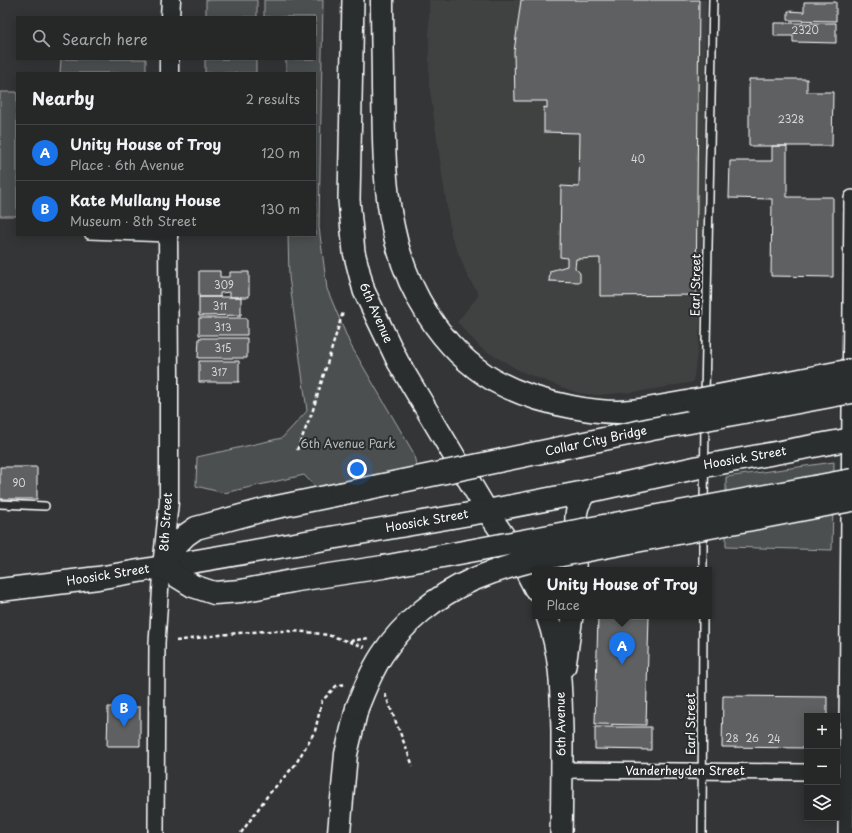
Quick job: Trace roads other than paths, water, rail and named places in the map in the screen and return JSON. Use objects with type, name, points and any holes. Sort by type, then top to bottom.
[{"type":"main road","name":"6th Avenue","points":[[353,0],[349,200],[354,252],[364,291],[398,362],[487,511],[519,558],[532,582]]},
{"type":"main road","points":[[382,0],[385,156],[392,226],[408,279],[422,306],[440,332],[460,354],[496,381],[538,400],[587,410],[618,412],[636,410],[852,370]]},
{"type":"main road","points":[[383,72],[389,0]]},
{"type":"main road","name":"Collar City Bridge","points":[[162,567],[177,544],[196,528],[267,509],[652,429],[852,392]]},
{"type":"main road","name":"Hoosick Street","points":[[0,590],[98,578],[487,511],[585,492],[704,466],[851,439]]},
{"type":"main road","points":[[162,567],[193,586],[214,593],[241,591],[297,580],[383,567],[852,480]]},
{"type":"main road","points":[[575,567],[576,515],[578,506],[585,492]]},
{"type":"main road","points":[[339,833],[346,754],[357,708],[368,680],[382,655],[399,633],[421,612],[445,594],[472,580],[530,560],[852,500]]},
{"type":"main road","name":"6th Avenue","points":[[547,619],[552,632],[559,662],[561,691],[561,833]]},
{"type":"main road","points":[[561,691],[572,619]]},
{"type":"street","points":[[170,16],[171,0]]},
{"type":"street","points":[[169,60],[169,72]]},
{"type":"street","points":[[846,833],[845,772],[851,439],[852,198]]},
{"type":"street","name":"8th Street","points":[[156,833],[157,643],[168,502],[168,236]]},
{"type":"street","name":"Vanderheyden Street","points":[[562,770],[804,772]]},
{"type":"lane","name":"Earl Street","points":[[705,402],[713,0]]},
{"type":"lane","points":[[703,567],[705,410]]},
{"type":"lane","points":[[0,504],[45,506]]},
{"type":"lane","name":"Earl Street","points":[[702,833],[703,619]]},
{"type":"place","name":"Unity House of Troy","points":[[622,665]]},
{"type":"place","name":"Kate Mullany House","points":[[124,727]]},
{"type":"park label","name":"6th Avenue Park","points":[[348,444]]}]
